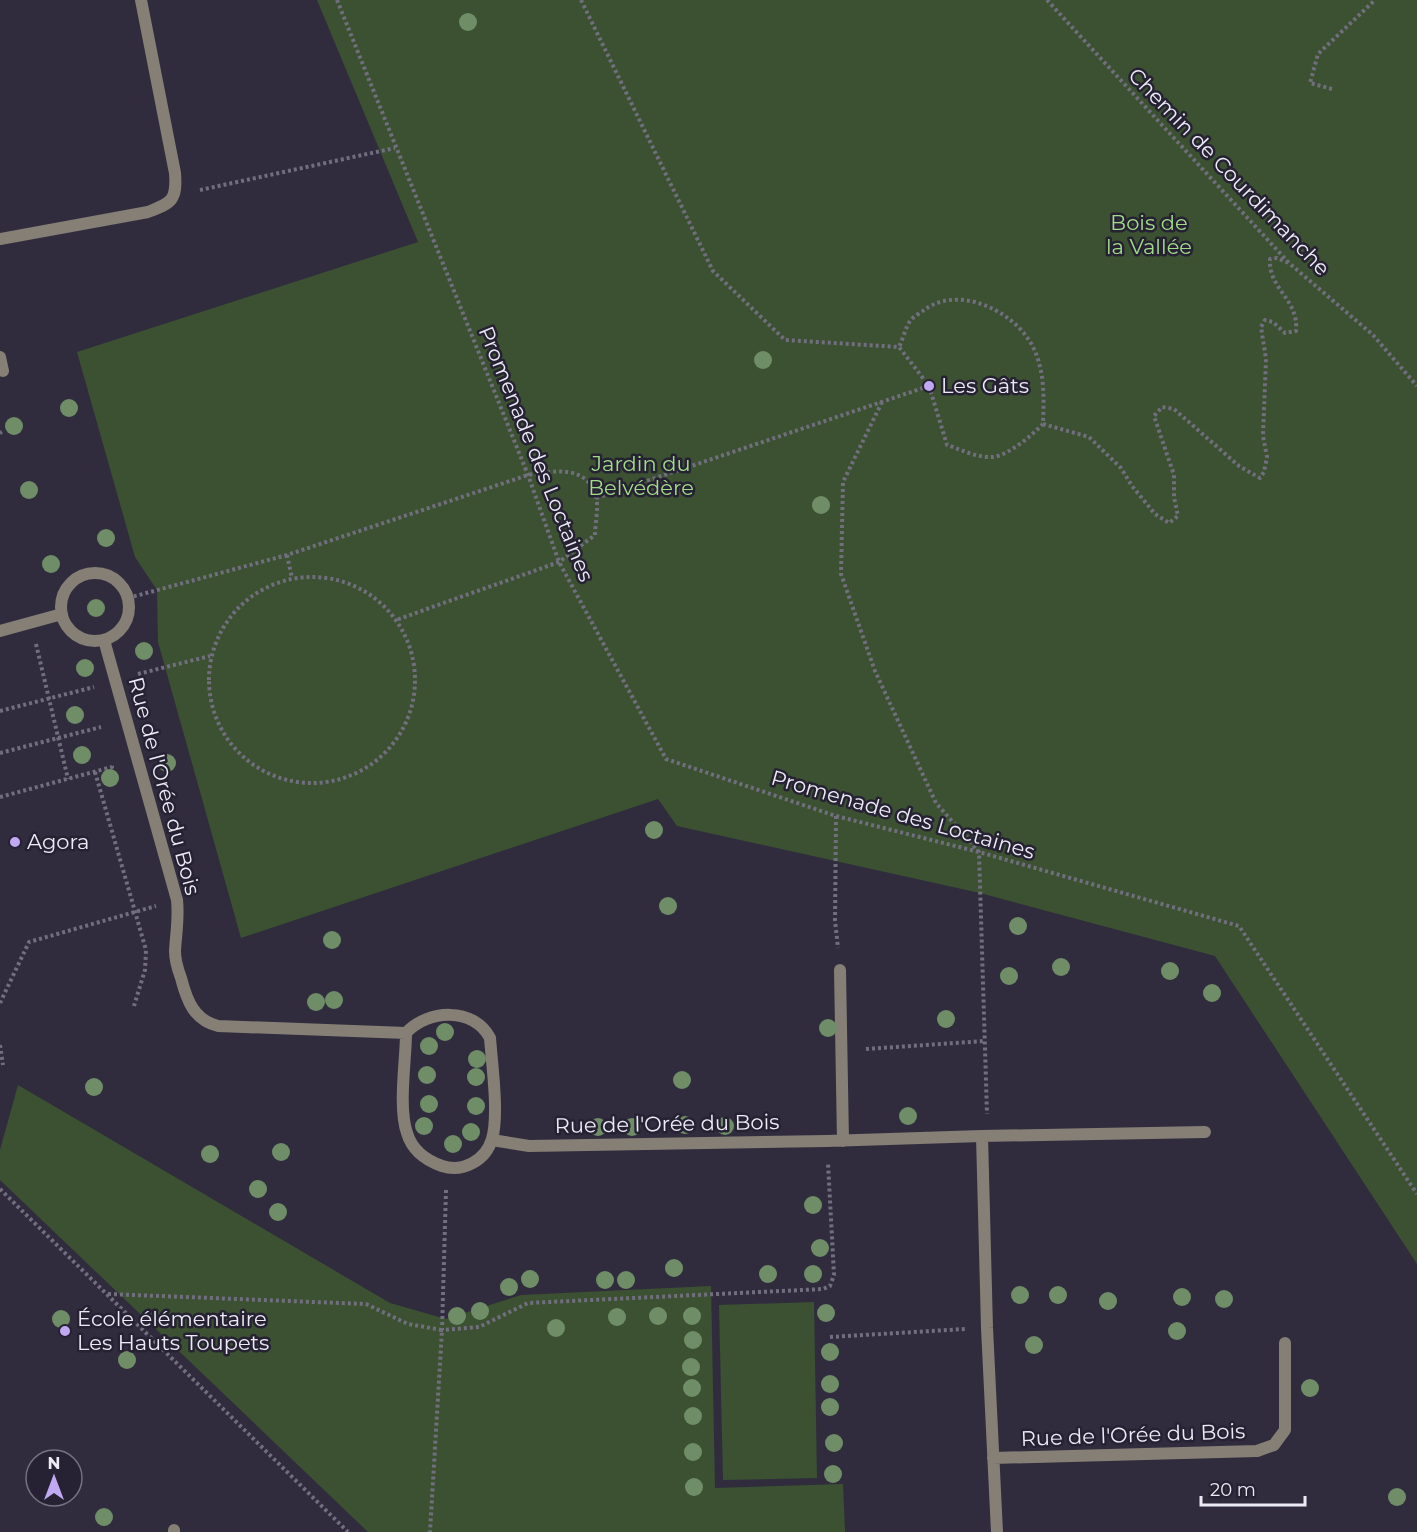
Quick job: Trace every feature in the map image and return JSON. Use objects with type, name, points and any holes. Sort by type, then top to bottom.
[{"type":"street","points":[[0,239],[148,212],[169,203],[175,195],[175,173],[141,0]]},
{"type":"street","points":[[0,357],[3,371]]},
{"type":"street","points":[[95,573],[112,578],[119,583],[128,598],[127,619],[122,628],[114,636],[104,640],[91,641],[77,636],[67,626],[62,614],[61,605],[66,589],[72,582],[86,574],[95,573]]},
{"type":"street","points":[[0,631],[62,614]]},
{"type":"street","name":"Rue de l'Orée du Bois","points":[[104,640],[177,900],[178,933],[175,953],[190,1006],[207,1023],[218,1026],[406,1033]]},
{"type":"street","points":[[840,970],[843,1141]]},
{"type":"street","points":[[439,1015],[475,1021],[485,1027],[490,1038],[494,1120],[492,1140],[476,1161],[462,1167],[447,1167],[426,1159],[413,1145],[406,1132],[404,1116],[406,1033],[414,1024],[427,1017],[439,1015]]},
{"type":"street","name":"Rue de l'Orée du Bois","points":[[492,1140],[529,1146],[1205,1132]]},
{"type":"street","name":"Rue de l'Orée du Bois","points":[[985,1136],[987,1328],[997,1532]]},
{"type":"street","name":"Rue de l'Orée du Bois","points":[[993,1458],[1257,1451],[1274,1445],[1285,1430],[1284,1343]]},
{"type":"path","name":"Promenade des Loctaines","points":[[337,0],[528,475],[559,562],[666,759],[836,816],[979,852],[1239,926],[1417,1194]]},
{"type":"path","points":[[581,0],[713,271],[785,340],[899,347],[929,386],[947,445],[975,455],[994,457],[1027,440],[1043,424],[1044,384],[1033,347],[1015,323],[982,304],[954,298],[932,304],[910,320],[899,347]]},
{"type":"path","name":"Chemin de Courdimanche","points":[[1047,0],[1289,263],[1373,335],[1417,386]]},
{"type":"path","points":[[1332,89],[1310,83],[1318,54],[1375,0]]},
{"type":"path","points":[[175,195],[395,148]]},
{"type":"path","points":[[1043,424],[1089,437],[1121,468],[1132,486],[1155,514],[1169,523],[1178,516],[1174,497],[1174,475],[1154,416],[1162,407],[1173,409],[1239,466],[1260,478],[1267,458],[1263,435],[1266,359],[1261,327],[1266,320],[1273,322],[1285,333],[1296,332],[1297,319],[1293,308],[1276,284],[1270,267],[1270,259],[1277,258],[1289,263]]},
{"type":"path","points":[[596,498],[929,386]]},
{"type":"path","points":[[882,402],[843,482],[841,574],[875,671],[936,802],[979,852],[985,1041],[985,1136]]},
{"type":"path","points":[[128,598],[287,555],[528,475],[559,470],[579,474],[589,483],[596,498],[595,535],[559,562],[396,620]]},
{"type":"path","points":[[287,555],[292,578]]},
{"type":"path","points":[[292,578],[324,578],[354,586],[381,603],[396,620],[404,632],[414,666],[412,706],[395,743],[364,770],[326,783],[285,781],[249,763],[221,733],[208,695],[210,656],[227,620],[256,593],[292,578]]},
{"type":"path","points":[[35,641],[68,779]]},
{"type":"path","points":[[0,711],[210,656]]},
{"type":"path","points":[[90,687],[93,697]]},
{"type":"path","points":[[98,717],[103,737]]},
{"type":"path","points":[[0,753],[100,727]]},
{"type":"path","points":[[0,797],[112,767],[109,757]]},
{"type":"path","points":[[95,772],[146,950],[145,970],[134,1006]]},
{"type":"path","points":[[836,816],[835,920],[840,970]]},
{"type":"path","points":[[0,1003],[29,942],[177,900]]},
{"type":"path","points":[[842,1050],[985,1041]]},
{"type":"path","points":[[0,1045],[3,1065]]},
{"type":"path","points":[[108,1294],[366,1304],[408,1324],[442,1330],[479,1327],[528,1303],[823,1289],[830,1286],[834,1275],[827,1141]]},
{"type":"path","points":[[430,1532],[442,1330],[447,1167]]},
{"type":"path","points":[[0,1189],[348,1532]]},
{"type":"path","points":[[830,1337],[987,1328]]},
{"type":"green space","name":"Jardin du Belvédère","points":[[317,0],[1417,0],[1417,1264],[1215,956],[980,893],[677,826],[658,799],[241,938],[158,642],[157,590],[135,557],[77,352],[418,242]]},
{"type":"green space","points":[[18,1085],[390,1303],[446,1319],[521,1295],[711,1286],[715,1488],[843,1484],[845,1532],[368,1532],[0,1180],[0,1150]]},
{"type":"green space","points":[[814,1302],[817,1478],[723,1480],[719,1305]]},
{"type":"place","name":"Les Gâts","points":[[929,386]]},
{"type":"place","name":"Agora","points":[[15,842]]},
{"type":"place","name":"École élémentaire Les Hauts Toupets","points":[[65,1331]]},
{"type":"park label","name":"Bois de la Vallée","points":[[1149,235]]}]
